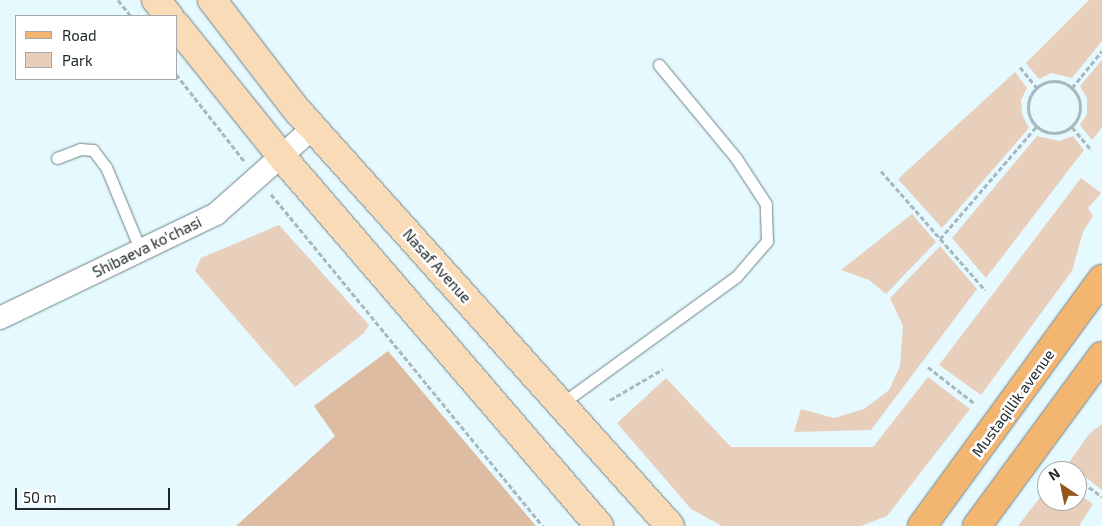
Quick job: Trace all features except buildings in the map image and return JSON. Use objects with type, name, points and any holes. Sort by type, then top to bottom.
[{"type":"main road","points":[[156,0],[168,15]]},
{"type":"main road","name":"Nasaf Avenue","points":[[212,0],[313,128],[670,526]]},
{"type":"main road","points":[[178,27],[282,157],[595,523]]},
{"type":"main road","name":"Mustaqillik avenue","points":[[920,524],[1102,279]]},
{"type":"main road","points":[[983,521],[1102,356]]},
{"type":"main road","points":[[639,490],[692,526]]},
{"type":"street","name":"Shibaeva ko'chasi","points":[[0,318],[216,214],[313,128]]},
{"type":"lane","points":[[561,404],[736,277],[767,241],[766,204],[736,158],[660,64]]},
{"type":"lane","points":[[56,158],[80,149],[93,150],[106,167],[141,251]]},
{"type":"path","points":[[118,0],[130,15]]},
{"type":"path","points":[[1072,88],[1102,51]]},
{"type":"path","points":[[1020,67],[1037,88]]},
{"type":"path","points":[[178,77],[258,178],[543,526]]},
{"type":"path","points":[[1056,81],[1072,88],[1081,103],[1078,120],[1072,127],[1056,134],[1036,127],[1028,108],[1037,88],[1056,81]]},
{"type":"path","points":[[940,239],[1036,127]]},
{"type":"path","points":[[1072,127],[1091,150]]},
{"type":"path","points":[[881,171],[986,290]]},
{"type":"path","points":[[928,367],[974,404]]},
{"type":"path","points":[[610,400],[663,369]]},
{"type":"path","points":[[1087,486],[1102,497]]},
{"type":"green space","points":[[1089,0],[1102,0],[1102,41],[1072,78],[1051,73],[1039,79],[1026,63]]},
{"type":"green space","points":[[1102,60],[1102,127],[1092,140],[1080,125],[1087,114],[1087,98],[1080,86]]},
{"type":"green space","points":[[1015,72],[1027,88],[1021,100],[1022,114],[1029,128],[942,228],[898,179]]},
{"type":"green space","points":[[1037,136],[1059,141],[1073,136],[1084,150],[986,278],[952,238]]},
{"type":"green space","points":[[1081,178],[1101,193],[1088,208],[1093,216],[1083,232],[1072,271],[981,395],[939,365]]},
{"type":"green space","points":[[912,214],[936,242],[886,294],[869,280],[841,270]]},
{"type":"green space","points":[[279,225],[369,325],[364,333],[295,387],[195,271],[201,258]]},
{"type":"green space","points":[[940,246],[977,289],[871,430],[794,432],[801,409],[834,418],[864,409],[889,390],[900,366],[903,326],[890,298]]},
{"type":"green space","points":[[928,377],[970,409],[887,516],[861,526],[722,526],[691,509],[617,423],[666,378],[731,447],[873,447]]},
{"type":"green space","points":[[1102,424],[1102,490],[1087,479],[1087,461],[1070,461],[1089,434]]},
{"type":"green space","points":[[1087,500],[1093,504],[1079,526],[1018,526],[1037,501],[1037,511],[1087,511]]},
{"type":"shaded area","points":[[388,351],[536,526],[236,526],[335,436],[314,406]]}]
